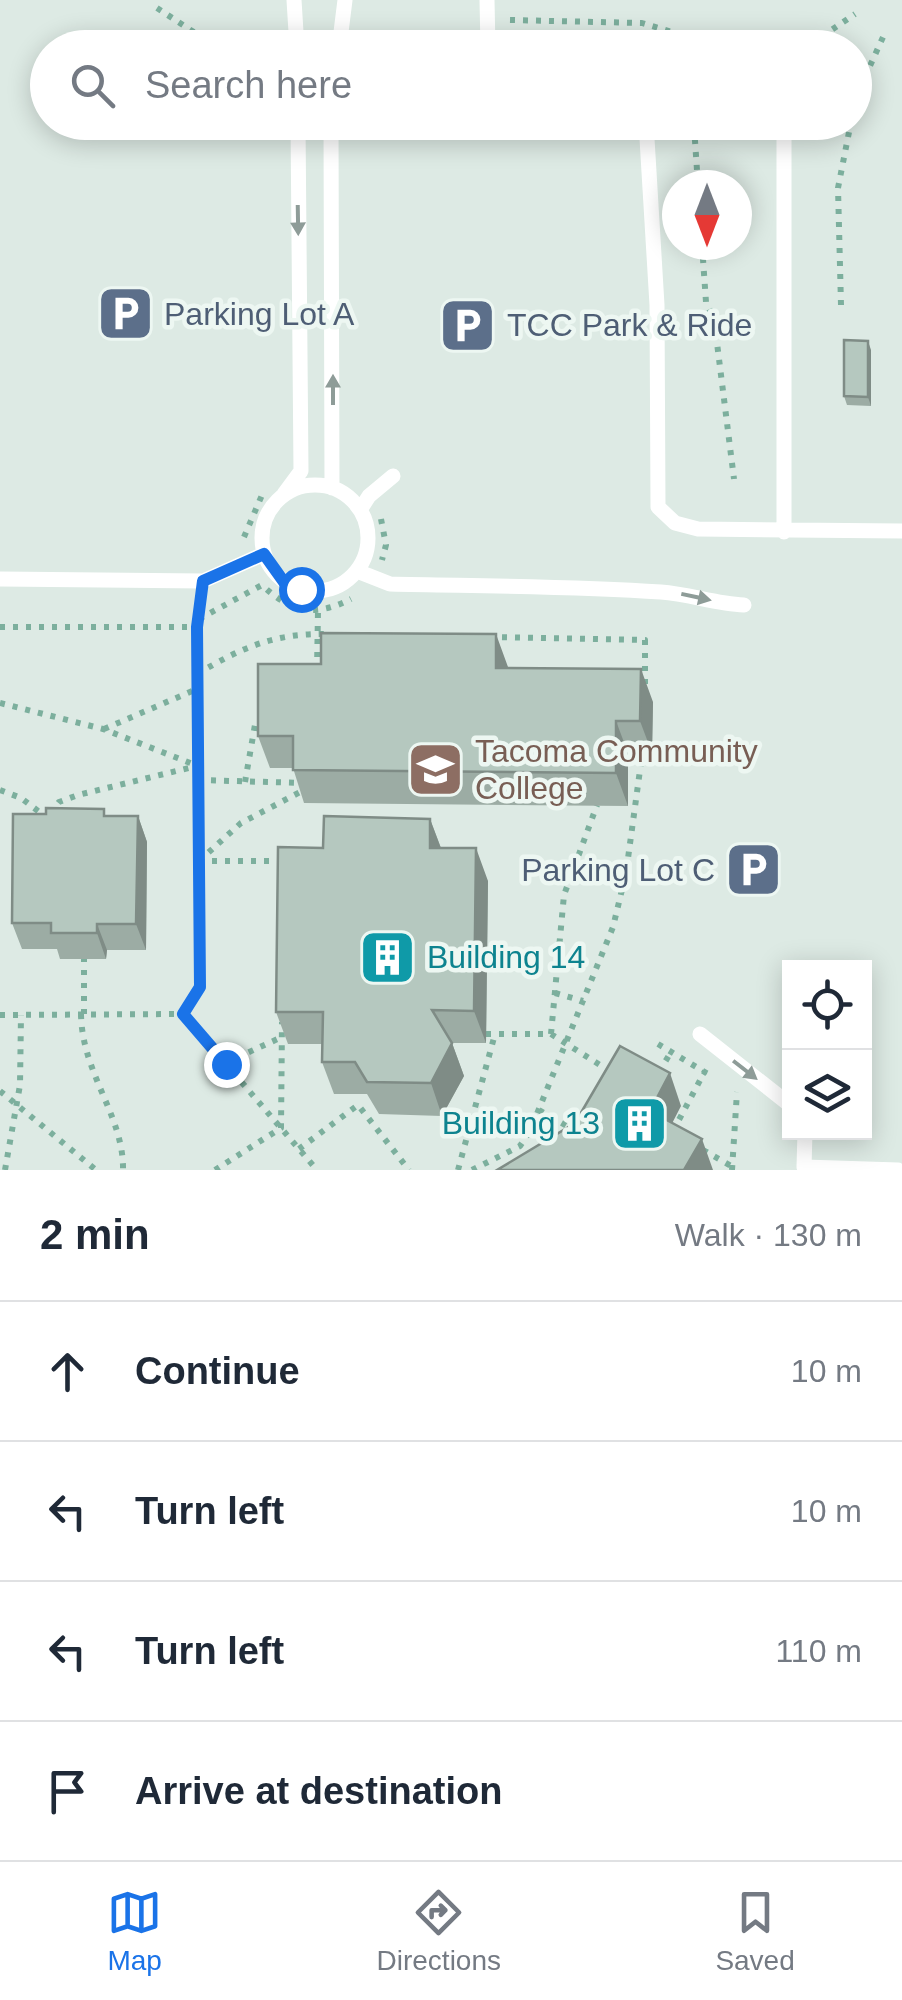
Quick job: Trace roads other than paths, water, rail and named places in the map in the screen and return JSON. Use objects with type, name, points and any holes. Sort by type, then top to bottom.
[{"type":"lane","points":[[294,0],[296,30]]},
{"type":"lane","points":[[341,30],[345,0]]},
{"type":"lane","points":[[486,0],[487,30]]},
{"type":"lane","points":[[284,494],[316,484],[332,488],[360,510],[368,544],[358,571],[337,587],[320,592],[284,582],[264,554],[264,521],[301,471],[298,140]]},
{"type":"lane","points":[[331,140],[332,488]]},
{"type":"lane","points":[[647,140],[657,305],[658,506],[674,523],[698,529],[902,531]]},
{"type":"lane","points":[[784,140],[784,532]]},
{"type":"lane","points":[[360,510],[369,496],[393,476]]},
{"type":"lane","points":[[0,579],[203,581],[264,554]]},
{"type":"lane","points":[[358,571],[390,584],[646,591],[698,594],[721,604],[744,604]]},
{"type":"lane","points":[[700,1034],[782,1099]]},
{"type":"lane","points":[[805,1140],[804,1167],[882,1166],[898,1170]]},
{"type":"place","name":"Parking Lot A","points":[[125,314]]},
{"type":"place","name":"TCC Park & Ride","points":[[468,325]]},
{"type":"place","name":"Tacoma Community College","points":[[436,769]]},
{"type":"place","name":"Parking Lot C","points":[[754,870]]},
{"type":"place","name":"Building 14","points":[[388,957]]},
{"type":"place","name":"Building 13","points":[[639,1123]]}]
